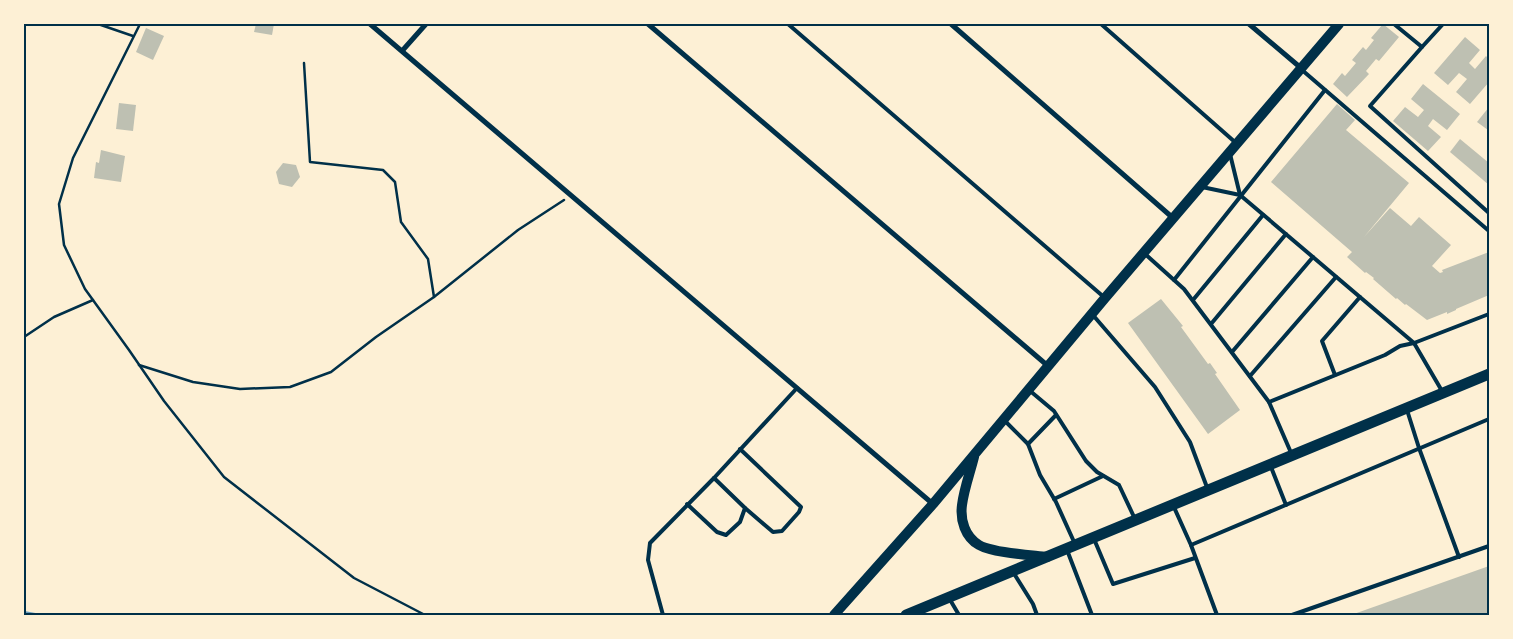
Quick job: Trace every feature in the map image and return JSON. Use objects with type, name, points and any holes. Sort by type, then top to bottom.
[{"type":"main road","points":[[834,615],[932,504],[1339,24]]},
{"type":"main road","points":[[911,614],[1489,374]]},
{"type":"main road","points":[[975,452],[961,507],[964,527],[967,532],[979,545],[991,549],[1048,557]]},
{"type":"street","points":[[370,24],[932,504]]},
{"type":"street","points":[[402,51],[426,24]]},
{"type":"street","points":[[648,24],[1048,366]]},
{"type":"street","points":[[951,24],[1173,218]]},
{"type":"street","points":[[1249,24],[1301,68]]},
{"type":"lane","points":[[788,24],[1105,298]]},
{"type":"lane","points":[[1101,24],[1237,144]]},
{"type":"lane","points":[[1394,24],[1422,47]]},
{"type":"lane","points":[[1443,24],[1370,106],[1489,213]]},
{"type":"lane","points":[[1301,68],[1489,231]]},
{"type":"lane","points":[[1174,280],[1325,90]]},
{"type":"lane","points":[[1230,152],[1240,196]]},
{"type":"lane","points":[[1200,187],[1240,196],[1286,234],[1414,343],[1443,393]]},
{"type":"lane","points":[[1193,300],[1263,215]]},
{"type":"lane","points":[[1211,324],[1286,234]]},
{"type":"lane","points":[[1144,253],[1184,289],[1269,402],[1292,456]]},
{"type":"lane","points":[[1232,352],[1313,257]]},
{"type":"lane","points":[[1250,376],[1336,277]]},
{"type":"lane","points":[[1336,375],[1322,341],[1360,297]]},
{"type":"lane","points":[[1092,314],[1154,387],[1190,442],[1208,491]]},
{"type":"lane","points":[[1269,402],[1385,355],[1400,346],[1414,343],[1489,314]]},
{"type":"lane","points":[[663,615],[648,560],[650,542],[714,478],[797,388]]},
{"type":"lane","points":[[1028,390],[1056,415],[1086,462],[1103,476],[1119,484],[1136,521]]},
{"type":"lane","points":[[1406,408],[1459,556]]},
{"type":"lane","points":[[1028,444],[1056,415]]},
{"type":"lane","points":[[1191,545],[1489,419]]},
{"type":"lane","points":[[1003,420],[1028,444],[1040,475],[1054,499],[1092,615]]},
{"type":"lane","points":[[714,478],[773,532],[782,531],[799,512],[801,507],[740,449]]},
{"type":"lane","points":[[1271,465],[1286,505]]},
{"type":"lane","points":[[1054,499],[1103,476]]},
{"type":"lane","points":[[687,504],[716,532],[726,534],[740,522],[745,508]]},
{"type":"lane","points":[[1173,506],[1191,545],[1217,615]]},
{"type":"lane","points":[[1094,538],[1113,584],[1195,558]]},
{"type":"lane","points":[[1292,615],[1489,546]]},
{"type":"lane","points":[[1013,572],[1038,615]]},
{"type":"lane","points":[[948,598],[960,615]]},
{"type":"path","points":[[98,24],[134,36]]},
{"type":"path","points":[[140,24],[72,158],[59,204],[64,245],[84,289],[164,401],[224,477],[354,578],[425,615]]},
{"type":"path","points":[[304,63],[310,162],[383,170],[395,182],[401,222],[428,259],[434,297]]},
{"type":"path","points":[[139,364],[193,382],[240,389],[290,386],[331,372],[376,337],[434,297],[518,230],[572,196]]},
{"type":"path","points":[[24,336],[54,317],[93,300]]},
{"type":"building","points":[[256,24],[274,24],[272,35],[254,32]]},
{"type":"building","points":[[1383,24],[1399,37],[1379,61],[1376,59],[1366,71],[1369,74],[1347,97],[1333,84],[1342,73],[1345,76],[1356,63],[1352,60],[1363,47],[1366,50],[1374,40],[1371,38]]},
{"type":"building","points":[[146,28],[164,36],[153,60],[136,52]]},
{"type":"building","points":[[1465,37],[1480,50],[1469,63],[1475,69],[1486,56],[1489,59],[1489,82],[1470,104],[1456,92],[1467,79],[1459,73],[1448,85],[1434,73]]},
{"type":"building","points":[[1423,84],[1460,114],[1447,130],[1433,119],[1428,126],[1441,137],[1428,151],[1393,121],[1405,107],[1418,117],[1424,110],[1411,99]]},
{"type":"building","points":[[119,103],[136,105],[133,131],[116,129]]},
{"type":"building","points":[[1337,104],[1355,120],[1346,130],[1409,183],[1364,237],[1390,208],[1411,226],[1419,217],[1451,245],[1432,266],[1440,273],[1443,272],[1442,270],[1489,252],[1489,295],[1447,314],[1447,312],[1427,320],[1396,299],[1374,278],[1365,273],[1347,257],[1352,252],[1271,182]]},
{"type":"building","points":[[1489,107],[1489,128],[1488,130],[1477,122]]},
{"type":"building","points":[[1460,139],[1489,163],[1489,185],[1450,152]]},
{"type":"building","points":[[101,150],[125,156],[121,182],[94,178],[96,162],[99,163]]},
{"type":"building","points":[[283,163],[296,165],[300,177],[292,187],[279,184],[276,172]]},
{"type":"building","points":[[1161,299],[1183,326],[1181,327],[1208,364],[1210,363],[1217,373],[1215,374],[1240,410],[1208,434],[1128,323]]},
{"type":"building","points":[[1489,566],[1489,615],[1351,615]]},
{"type":"waterway","points":[[24,613],[35,615]]}]
